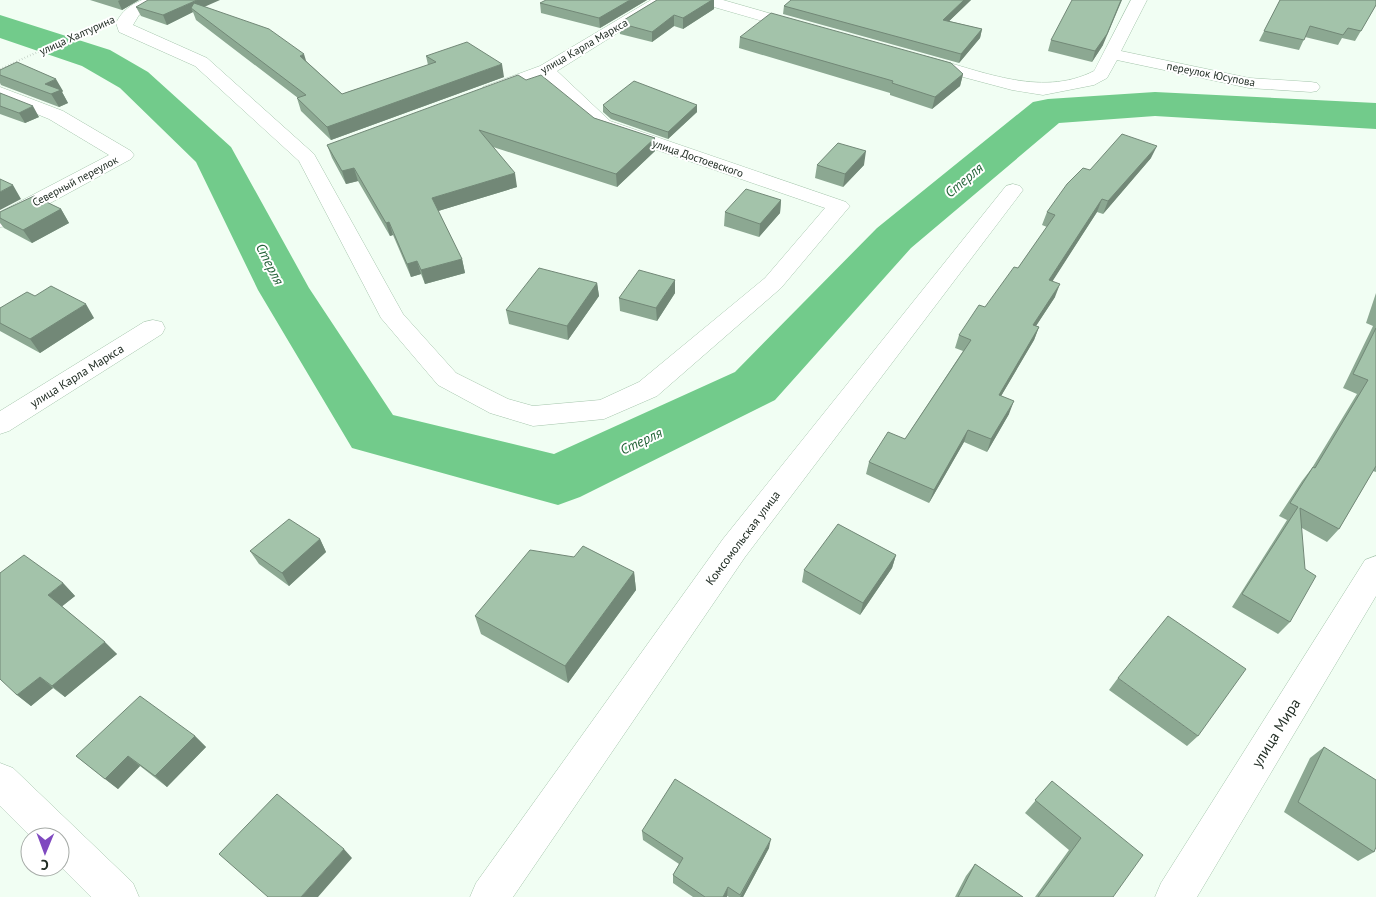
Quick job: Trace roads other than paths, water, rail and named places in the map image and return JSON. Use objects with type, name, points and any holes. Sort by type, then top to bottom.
[{"type":"street","name":"улица Карла Маркса","points":[[472,97],[546,70],[662,0]]},
{"type":"street","points":[[706,0],[821,32]]},
{"type":"street","points":[[907,56],[1012,86],[1043,90],[1088,81],[1101,74],[1140,0]]},
{"type":"street","name":"улица Достоевского","points":[[144,4],[126,17],[125,28],[200,62],[316,155],[393,318],[447,380],[500,406],[533,416],[604,409],[648,389],[773,283],[840,206],[603,125],[546,70]]},
{"type":"street","name":"переулок Юсупова","points":[[1111,54],[1248,83],[1311,87]]},
{"type":"street","name":"Северный переулок","points":[[0,92],[56,114],[124,155],[0,220]]},
{"type":"street","name":"Комсомольская улица","points":[[490,897],[734,548],[1013,190]]},
{"type":"street","name":"улица Карла Маркса","points":[[0,424],[153,328]]},
{"type":"street","name":"улица Мира","points":[[1175,897],[1376,569]]},
{"type":"street","points":[[0,781],[48,827]]},
{"type":"street","points":[[70,849],[119,897]]},
{"type":"waterway","name":"Стерля","points":[[0,26],[96,58],[134,80],[215,156],[284,290],[373,432],[558,480],[755,386],[894,238],[1048,111],[1155,104],[1376,116]]}]
